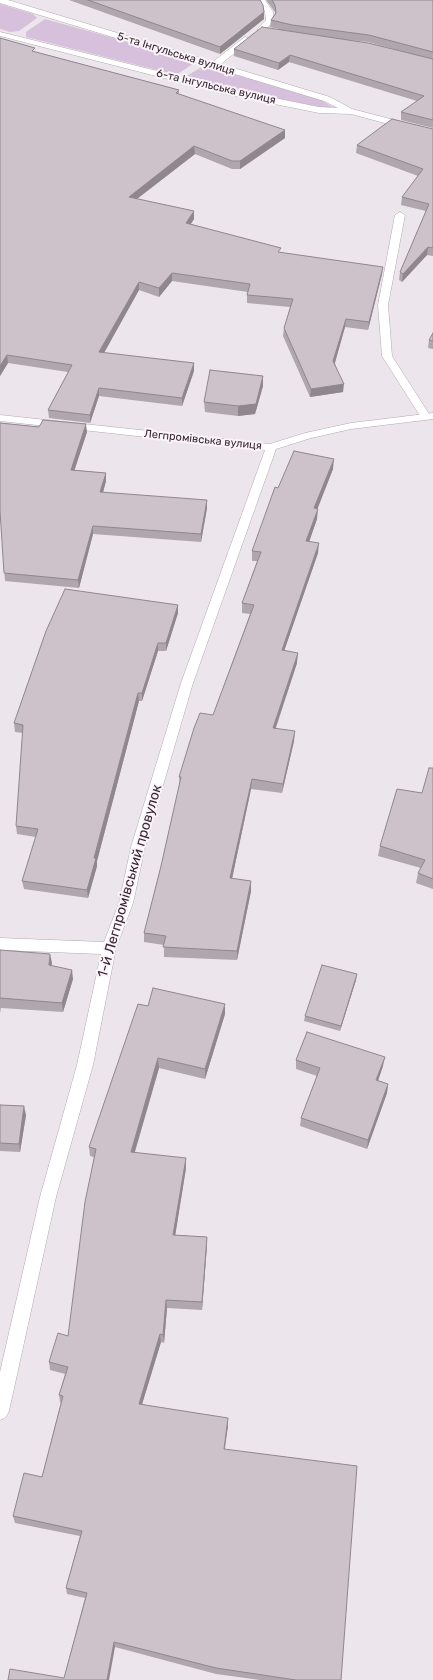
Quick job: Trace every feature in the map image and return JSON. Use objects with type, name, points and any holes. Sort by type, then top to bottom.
[{"type":"street","name":"5-та Інгульська вулиця","points":[[0,0],[213,66],[328,98],[350,111]]},
{"type":"street","points":[[213,66],[270,20],[269,12],[261,0]]},
{"type":"street","points":[[261,29],[284,34]]},
{"type":"street","name":"6-та Інгульська вулиця","points":[[0,34],[230,92],[319,110],[350,111],[433,133]]},
{"type":"street","points":[[400,215],[383,305],[387,356],[430,416]]},
{"type":"street","name":"Легпромівська вулиця","points":[[0,418],[271,447],[309,435],[351,426],[430,416]]},
{"type":"street","name":"1-й Легпромівський провулок","points":[[0,1411],[48,1197],[85,1065],[109,948],[126,903],[138,847],[187,683],[271,447]]},
{"type":"street","points":[[0,944],[109,948]]},
{"type":"shaded area","points":[[0,4],[33,14],[37,18],[19,31],[10,32],[0,29]]},
{"type":"shaded area","points":[[45,19],[117,39],[193,64],[179,73],[169,73],[26,37],[26,32]]},
{"type":"shaded area","points":[[209,67],[319,99],[333,107],[321,107],[238,91],[185,77],[200,68]]},
{"type":"building","points":[[88,0],[260,0],[264,12],[220,47]]},
{"type":"building","points":[[272,0],[433,0],[433,52],[369,35],[292,25],[271,20],[276,13]]},
{"type":"building","points":[[262,27],[368,43],[433,59],[433,120],[401,112],[424,96],[290,55],[279,63],[234,49]]},
{"type":"building","points":[[0,38],[35,48],[32,51],[179,90],[176,93],[285,130],[240,161],[232,161],[194,146],[129,197],[194,211],[186,223],[281,248],[278,252],[383,267],[369,322],[346,319],[333,361],[344,384],[311,389],[284,328],[293,299],[247,295],[250,284],[172,273],[159,288],[139,282],[99,352],[194,363],[182,398],[99,388],[90,415],[48,410],[72,365],[7,355],[0,366]]},
{"type":"building","points":[[392,119],[433,129],[433,248],[428,247],[403,274],[400,272],[429,204],[402,197],[423,169],[357,145]]},
{"type":"building","points":[[433,333],[433,341],[429,340]]},
{"type":"building","points":[[210,370],[263,376],[256,404],[238,406],[204,402]]},
{"type":"building","points":[[43,420],[86,424],[71,470],[106,473],[100,492],[207,500],[201,534],[93,526],[78,580],[4,573],[0,511],[0,423],[39,427]]},
{"type":"building","points":[[294,451],[334,459],[314,508],[318,509],[306,541],[319,543],[282,650],[298,653],[273,728],[295,731],[283,784],[252,779],[230,878],[251,881],[237,951],[163,947],[166,936],[144,933],[181,777],[179,777],[200,713],[213,715],[254,605],[242,603],[261,552],[252,551],[275,487],[278,488]]},
{"type":"building","points":[[65,589],[178,605],[166,643],[158,643],[142,693],[138,693],[87,890],[22,881],[38,829],[16,826],[23,725],[14,723],[46,631]]},
{"type":"building","points":[[429,768],[433,768],[433,879],[418,873],[425,860],[380,846],[397,789],[422,793]]},
{"type":"building","points":[[0,950],[50,954],[49,965],[72,970],[62,1003],[0,998]]},
{"type":"building","points":[[322,965],[357,974],[341,1026],[305,1016]]},
{"type":"building","points":[[153,988],[225,1004],[205,1069],[158,1058],[131,1152],[186,1158],[173,1235],[207,1237],[202,1302],[166,1300],[163,1335],[160,1334],[139,1404],[228,1418],[224,1449],[357,1466],[341,1680],[296,1680],[216,1668],[114,1642],[107,1680],[8,1680],[10,1669],[64,1678],[87,1593],[66,1588],[82,1531],[13,1516],[24,1473],[42,1477],[63,1396],[59,1395],[68,1367],[49,1362],[58,1333],[68,1336],[85,1202],[96,1149],[89,1147],[138,1004],[148,1006]]},
{"type":"building","points":[[307,1032],[385,1057],[376,1080],[388,1084],[368,1140],[301,1118],[320,1068],[296,1060]]},
{"type":"building","points":[[0,1105],[24,1106],[19,1144],[0,1143]]}]
